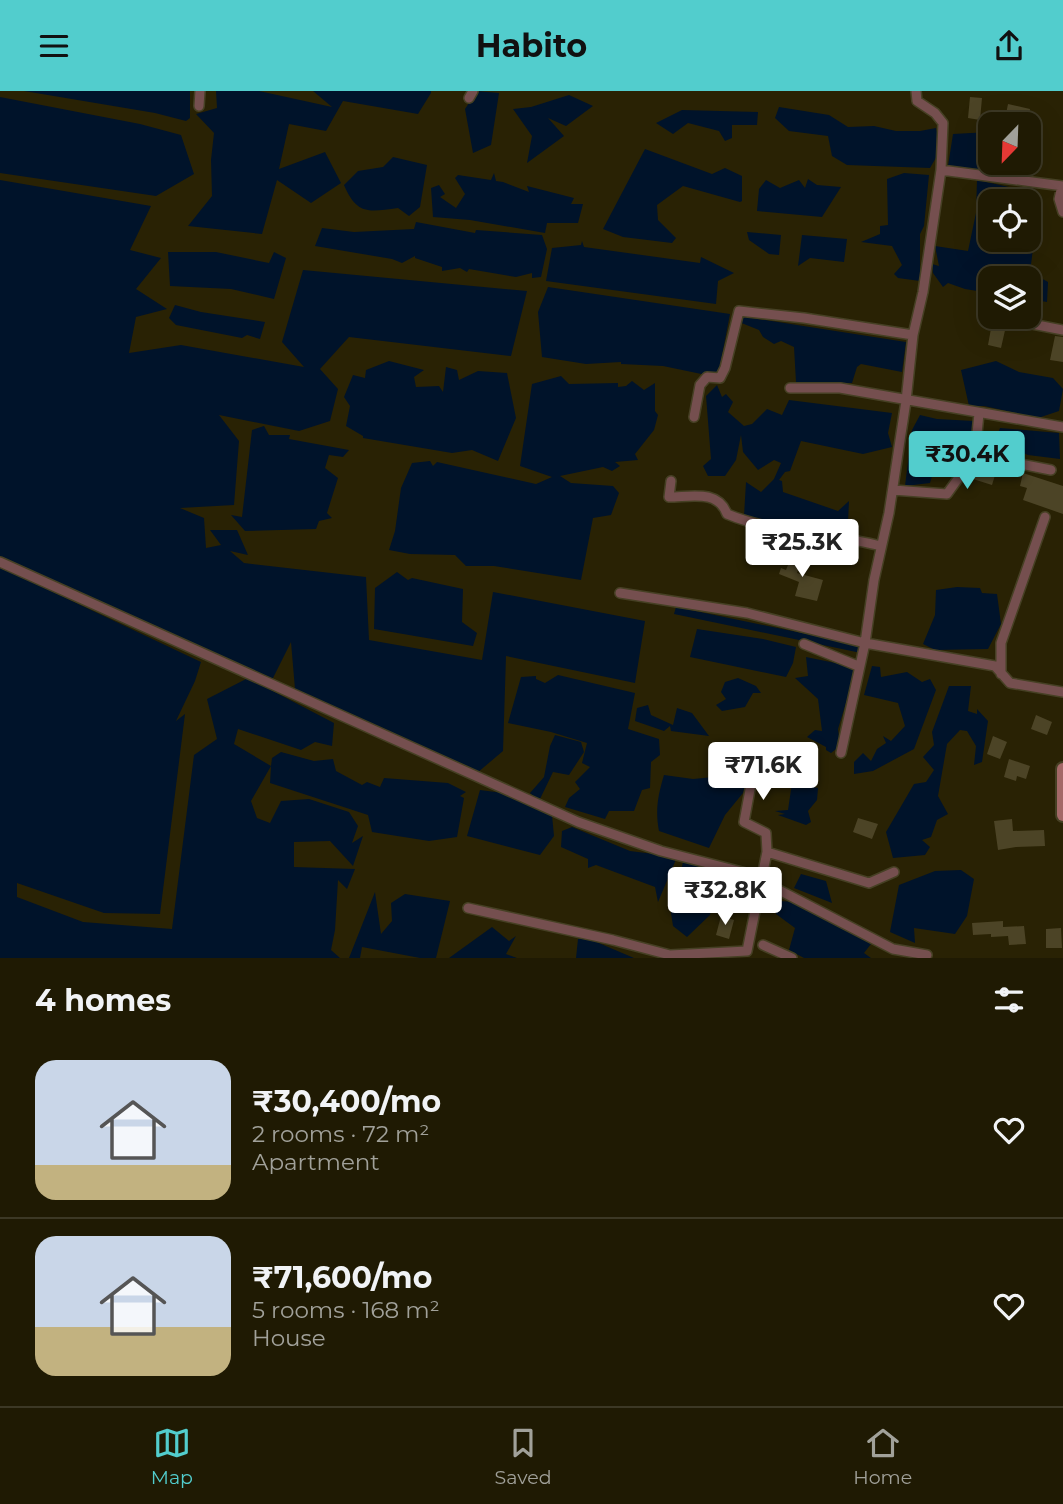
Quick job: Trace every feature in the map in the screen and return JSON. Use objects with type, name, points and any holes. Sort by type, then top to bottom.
[{"type":"main road","points":[[1063,769],[1063,815]]},
{"type":"street","points":[[199,106],[200,91]]},
{"type":"street","points":[[841,753],[865,643],[892,490],[913,335],[923,292],[941,170],[943,123],[935,113],[917,101],[916,91]]},
{"type":"street","points":[[941,170],[1063,186],[1059,199],[1063,212]]},
{"type":"street","points":[[694,417],[700,385],[707,377],[720,378],[725,367],[739,311],[913,335]]},
{"type":"street","points":[[1041,326],[1063,330]]},
{"type":"street","points":[[790,388],[840,388],[1063,427]]},
{"type":"street","points":[[892,490],[947,494],[975,455],[979,413]]},
{"type":"street","points":[[975,455],[1051,470]]},
{"type":"street","points":[[671,481],[669,497],[700,495],[716,499],[724,506],[727,514],[756,525],[881,546]]},
{"type":"street","points":[[1001,674],[1001,643],[1045,517]]},
{"type":"street","points":[[0,562],[578,822],[661,851],[746,873],[892,949],[927,955]]},
{"type":"street","points":[[620,593],[747,613],[865,643],[995,666],[1010,683],[1063,692]]},
{"type":"street","points":[[804,644],[858,666]]},
{"type":"street","points":[[467,908],[670,955],[747,951],[767,852],[766,833],[744,822],[752,779],[743,748]]},
{"type":"street","points":[[767,852],[869,883],[894,872]]},
{"type":"street","points":[[763,946],[775,955],[792,958]]},
{"type":"water","points":[[24,91],[190,91],[190,118],[186,121],[155,113]]},
{"type":"water","points":[[216,91],[259,91],[332,107],[313,91],[431,93],[418,114],[343,101],[326,131],[289,124],[279,169],[325,152],[341,183],[311,203],[277,180],[262,234],[188,226],[212,196],[211,160],[214,133],[196,114],[217,108]]},
{"type":"water","points":[[477,91],[499,93],[491,145],[473,153],[465,109]]},
{"type":"water","points":[[569,95],[593,106],[566,126],[548,118],[564,136],[527,163],[532,136],[513,109],[531,107]]},
{"type":"water","points":[[0,97],[140,124],[181,135],[194,174],[156,196],[0,173]]},
{"type":"water","points":[[779,107],[829,115],[848,127],[874,126],[896,131],[936,128],[941,149],[930,168],[847,165],[832,156],[828,136],[789,131],[775,118]]},
{"type":"water","points":[[682,110],[758,112],[757,125],[732,125],[732,138],[725,141],[719,131],[688,123],[673,134],[656,123]]},
{"type":"water","points":[[978,133],[978,170],[948,166],[953,134]]},
{"type":"water","points":[[645,149],[712,174],[725,168],[742,176],[742,201],[683,186],[657,205],[658,220],[676,238],[672,243],[623,237],[603,229]]},
{"type":"water","points":[[393,157],[427,165],[420,207],[409,216],[398,208],[371,210],[359,207],[344,185],[358,171],[383,167]]},
{"type":"water","points":[[494,173],[496,181],[529,192],[527,186],[574,198],[571,204],[583,204],[578,223],[547,223],[545,233],[470,220],[433,217],[431,188],[439,185],[445,194],[440,197],[456,208],[465,194],[455,178],[458,175],[491,180]]},
{"type":"water","points":[[904,173],[929,175],[924,226],[920,234],[920,281],[898,278],[894,274],[902,265],[892,246],[861,242],[880,234],[880,226],[888,225],[887,179]]},
{"type":"water","points":[[808,179],[817,185],[841,187],[822,217],[757,211],[759,189],[766,180],[780,188],[799,180],[805,188]]},
{"type":"water","points":[[0,180],[151,206],[130,250],[161,258],[136,289],[167,309],[136,317],[129,353],[181,345],[304,367],[282,342],[303,270],[527,291],[511,356],[349,337],[320,369],[338,389],[330,421],[299,431],[219,415],[239,441],[234,505],[180,508],[204,518],[206,548],[221,545],[210,530],[237,530],[248,555],[230,551],[244,563],[366,577],[369,640],[482,660],[493,592],[645,621],[635,683],[506,656],[503,751],[477,773],[315,702],[295,689],[291,642],[271,682],[0,556]]},
{"type":"water","points":[[977,180],[1018,189],[978,189],[978,252],[1033,252],[1031,266],[978,266],[978,291],[948,283],[943,287],[933,273],[932,264],[939,266],[935,246],[968,251],[976,213]]},
{"type":"water","points":[[416,222],[475,233],[476,230],[542,235],[547,249],[541,277],[532,278],[532,273],[516,277],[469,269],[467,272],[460,268],[442,271],[442,267],[415,256],[402,263],[315,246],[322,228],[354,232],[414,229]]},
{"type":"water","points":[[747,232],[781,235],[779,255],[769,254],[749,240]]},
{"type":"water","points":[[802,235],[847,239],[844,262],[810,258],[798,266]]},
{"type":"water","points":[[582,241],[584,247],[700,263],[701,257],[734,273],[718,281],[716,304],[546,281],[552,248],[581,245]]},
{"type":"water","points":[[168,252],[216,252],[269,263],[274,252],[286,258],[274,299],[231,289],[170,286]]},
{"type":"water","points":[[1041,278],[1048,282],[1047,302],[1041,301]]},
{"type":"water","points":[[548,287],[730,314],[719,371],[711,376],[663,366],[621,362],[586,364],[542,357],[538,312]]},
{"type":"water","points":[[175,305],[265,322],[260,339],[247,335],[242,338],[176,325],[169,318]]},
{"type":"water","points":[[739,316],[906,342],[902,372],[861,364],[857,367],[852,383],[796,382],[794,347],[781,341],[774,344],[763,337],[759,330],[739,322]]},
{"type":"water","points":[[389,361],[424,370],[414,377],[416,387],[439,386],[443,392],[446,367],[457,370],[459,380],[478,371],[507,373],[516,418],[498,461],[472,450],[452,453],[363,438],[346,426],[350,406],[344,397],[353,375],[365,378],[366,370]]},
{"type":"water","points":[[996,361],[1019,372],[1053,378],[1063,389],[1059,411],[1038,418],[984,406],[969,406],[961,370]]},
{"type":"water","points":[[561,376],[569,384],[618,383],[618,387],[626,386],[632,381],[644,390],[655,383],[655,411],[658,415],[654,430],[635,454],[638,460],[615,462],[620,466],[612,471],[603,467],[560,476],[571,483],[613,486],[619,493],[611,515],[593,518],[581,580],[494,566],[466,566],[455,555],[410,554],[389,550],[395,531],[401,488],[412,463],[430,461],[433,466],[437,462],[536,484],[552,477],[520,466],[532,384]]},
{"type":"water","points":[[717,385],[722,397],[726,394],[733,402],[728,412],[744,426],[752,424],[767,409],[782,415],[789,400],[892,413],[888,433],[892,447],[863,454],[801,441],[790,471],[785,472],[779,480],[782,481],[783,492],[838,511],[849,501],[848,522],[855,524],[851,532],[836,526],[835,531],[756,525],[744,516],[746,482],[761,492],[774,479],[781,463],[774,460],[758,470],[743,452],[741,435],[736,460],[725,476],[708,476],[703,466],[711,459],[706,396]]},
{"type":"water","points":[[920,415],[974,421],[972,438],[955,437],[939,452],[930,483],[905,486],[912,430]]},
{"type":"water","points":[[264,426],[269,435],[290,435],[289,439],[349,450],[343,457],[329,455],[325,468],[338,478],[327,513],[332,518],[319,521],[316,529],[245,531],[231,515],[242,517],[252,430]]},
{"type":"water","points":[[1000,428],[1059,433],[1060,459],[1028,455],[995,441]]},
{"type":"water","points":[[0,567],[201,662],[176,721],[185,714],[160,914],[104,913],[17,883],[17,897],[83,922],[172,929],[194,755],[217,739],[207,699],[248,678],[334,723],[332,746],[315,742],[301,750],[238,729],[234,744],[271,766],[251,801],[257,818],[270,823],[281,801],[309,799],[349,812],[358,826],[352,843],[363,836],[353,866],[330,841],[294,842],[294,867],[355,869],[347,889],[338,880],[331,950],[340,958],[0,958]]},
{"type":"water","points":[[397,572],[408,580],[412,578],[463,589],[462,622],[477,633],[473,646],[374,629],[375,588]]},
{"type":"water","points":[[980,588],[982,593],[997,594],[1001,624],[988,649],[935,650],[923,644],[935,615],[936,590]]},
{"type":"water","points":[[676,607],[864,646],[861,653],[674,614]]},
{"type":"water","points":[[697,629],[796,647],[793,663],[786,677],[690,657]]},
{"type":"water","points":[[806,657],[850,666],[855,673],[838,729],[840,746],[831,753],[826,747],[807,737],[815,730],[822,731],[818,699],[795,678],[808,676]]},
{"type":"water","points":[[872,666],[880,667],[881,677],[907,672],[922,682],[930,679],[936,690],[914,749],[873,771],[854,774],[854,762],[863,753],[871,761],[877,749],[886,743],[883,736],[891,741],[905,726],[898,703],[864,695]]},
{"type":"water","points":[[558,675],[635,693],[628,729],[659,739],[660,755],[651,762],[650,788],[642,790],[634,811],[609,811],[605,819],[565,807],[569,798],[580,789],[575,782],[590,767],[582,763],[587,743],[508,723],[521,677],[536,676],[536,679],[545,683]]},
{"type":"water","points":[[738,678],[756,686],[761,693],[753,693],[745,707],[722,711],[716,705],[726,699],[721,692],[725,682]]},
{"type":"water","points":[[949,686],[971,686],[968,711],[977,714],[977,709],[988,721],[982,762],[974,765],[976,746],[967,731],[960,730],[947,744],[938,796],[948,814],[937,820],[931,837],[922,840],[930,847],[925,855],[893,858],[886,832],[914,784],[926,782],[934,770],[923,757],[934,745],[932,732]]},
{"type":"water","points":[[648,705],[651,715],[673,725],[677,708],[692,713],[709,736],[671,731],[670,726],[664,731],[635,721],[637,708]]},
{"type":"water","points":[[555,735],[581,742],[584,752],[569,775],[553,772],[540,799],[537,799],[530,793],[544,777]]},
{"type":"water","points":[[281,752],[314,761],[333,759],[336,771],[362,785],[367,782],[380,787],[384,778],[448,783],[466,792],[460,796],[464,798],[457,837],[429,841],[372,832],[368,815],[270,783],[272,758]]},
{"type":"water","points":[[711,760],[730,770],[749,773],[743,793],[725,815],[709,848],[659,831],[657,809],[664,775],[693,779],[714,777]]},
{"type":"water","points":[[792,783],[818,788],[817,800],[808,811],[811,822],[806,825],[778,815],[785,814],[775,811],[788,810]]},
{"type":"water","points":[[480,790],[503,793],[552,815],[554,836],[540,855],[467,836]]},
{"type":"water","points":[[572,827],[630,851],[677,857],[658,902],[655,887],[596,865],[588,868],[588,859],[561,847],[562,831]]},
{"type":"water","points":[[683,862],[720,872],[710,915],[687,937],[673,926],[671,913]]},
{"type":"water","points":[[720,870],[749,884],[756,882],[752,902],[721,903],[724,875]]},
{"type":"water","points":[[961,870],[974,879],[967,916],[955,934],[914,928],[915,943],[890,932],[899,885],[935,871]]},
{"type":"water","points":[[801,874],[826,881],[832,903],[794,888]]},
{"type":"water","points":[[375,892],[381,934],[392,921],[391,903],[405,894],[450,901],[436,958],[420,958],[362,947],[360,958],[349,958]]},
{"type":"water","points":[[776,901],[801,902],[871,944],[864,953],[871,958],[804,958],[789,950],[795,928],[776,914]]},
{"type":"water","points":[[492,927],[509,941],[516,936],[506,954],[517,958],[449,958]]},
{"type":"water","points":[[587,938],[634,958],[576,958],[578,939]]},
{"type":"building","points":[[970,97],[982,98],[978,120],[968,118]]},
{"type":"building","points":[[1008,104],[1030,109],[1030,112],[1006,112]]},
{"type":"building","points":[[991,329],[1005,329],[1001,348],[988,345]]},
{"type":"building","points":[[1055,336],[1063,337],[1063,362],[1050,360]]},
{"type":"building","points":[[976,466],[996,472],[992,485],[973,479]]},
{"type":"building","points":[[1023,473],[1063,486],[1063,514],[1023,500],[1027,488],[1020,486]]},
{"type":"building","points":[[794,550],[804,554],[797,573],[823,580],[817,601],[795,596],[799,582],[779,574],[781,568],[786,570]]},
{"type":"building","points":[[1036,715],[1052,722],[1047,735],[1031,729]]},
{"type":"building","points":[[993,736],[1007,742],[1000,759],[987,754]]},
{"type":"building","points":[[1009,759],[1030,766],[1026,779],[1017,776],[1016,781],[1004,777]]},
{"type":"building","points":[[858,818],[878,824],[872,839],[853,832]]},
{"type":"building","points":[[1012,819],[1013,831],[1044,830],[1045,846],[998,850],[994,821]]},
{"type":"building","points":[[721,916],[734,920],[729,939],[716,935]]},
{"type":"building","points":[[1003,921],[1003,927],[1024,926],[1026,944],[1009,945],[1008,936],[973,935],[972,923]]},
{"type":"building","points":[[1061,928],[1062,948],[1046,948],[1046,929]]}]
